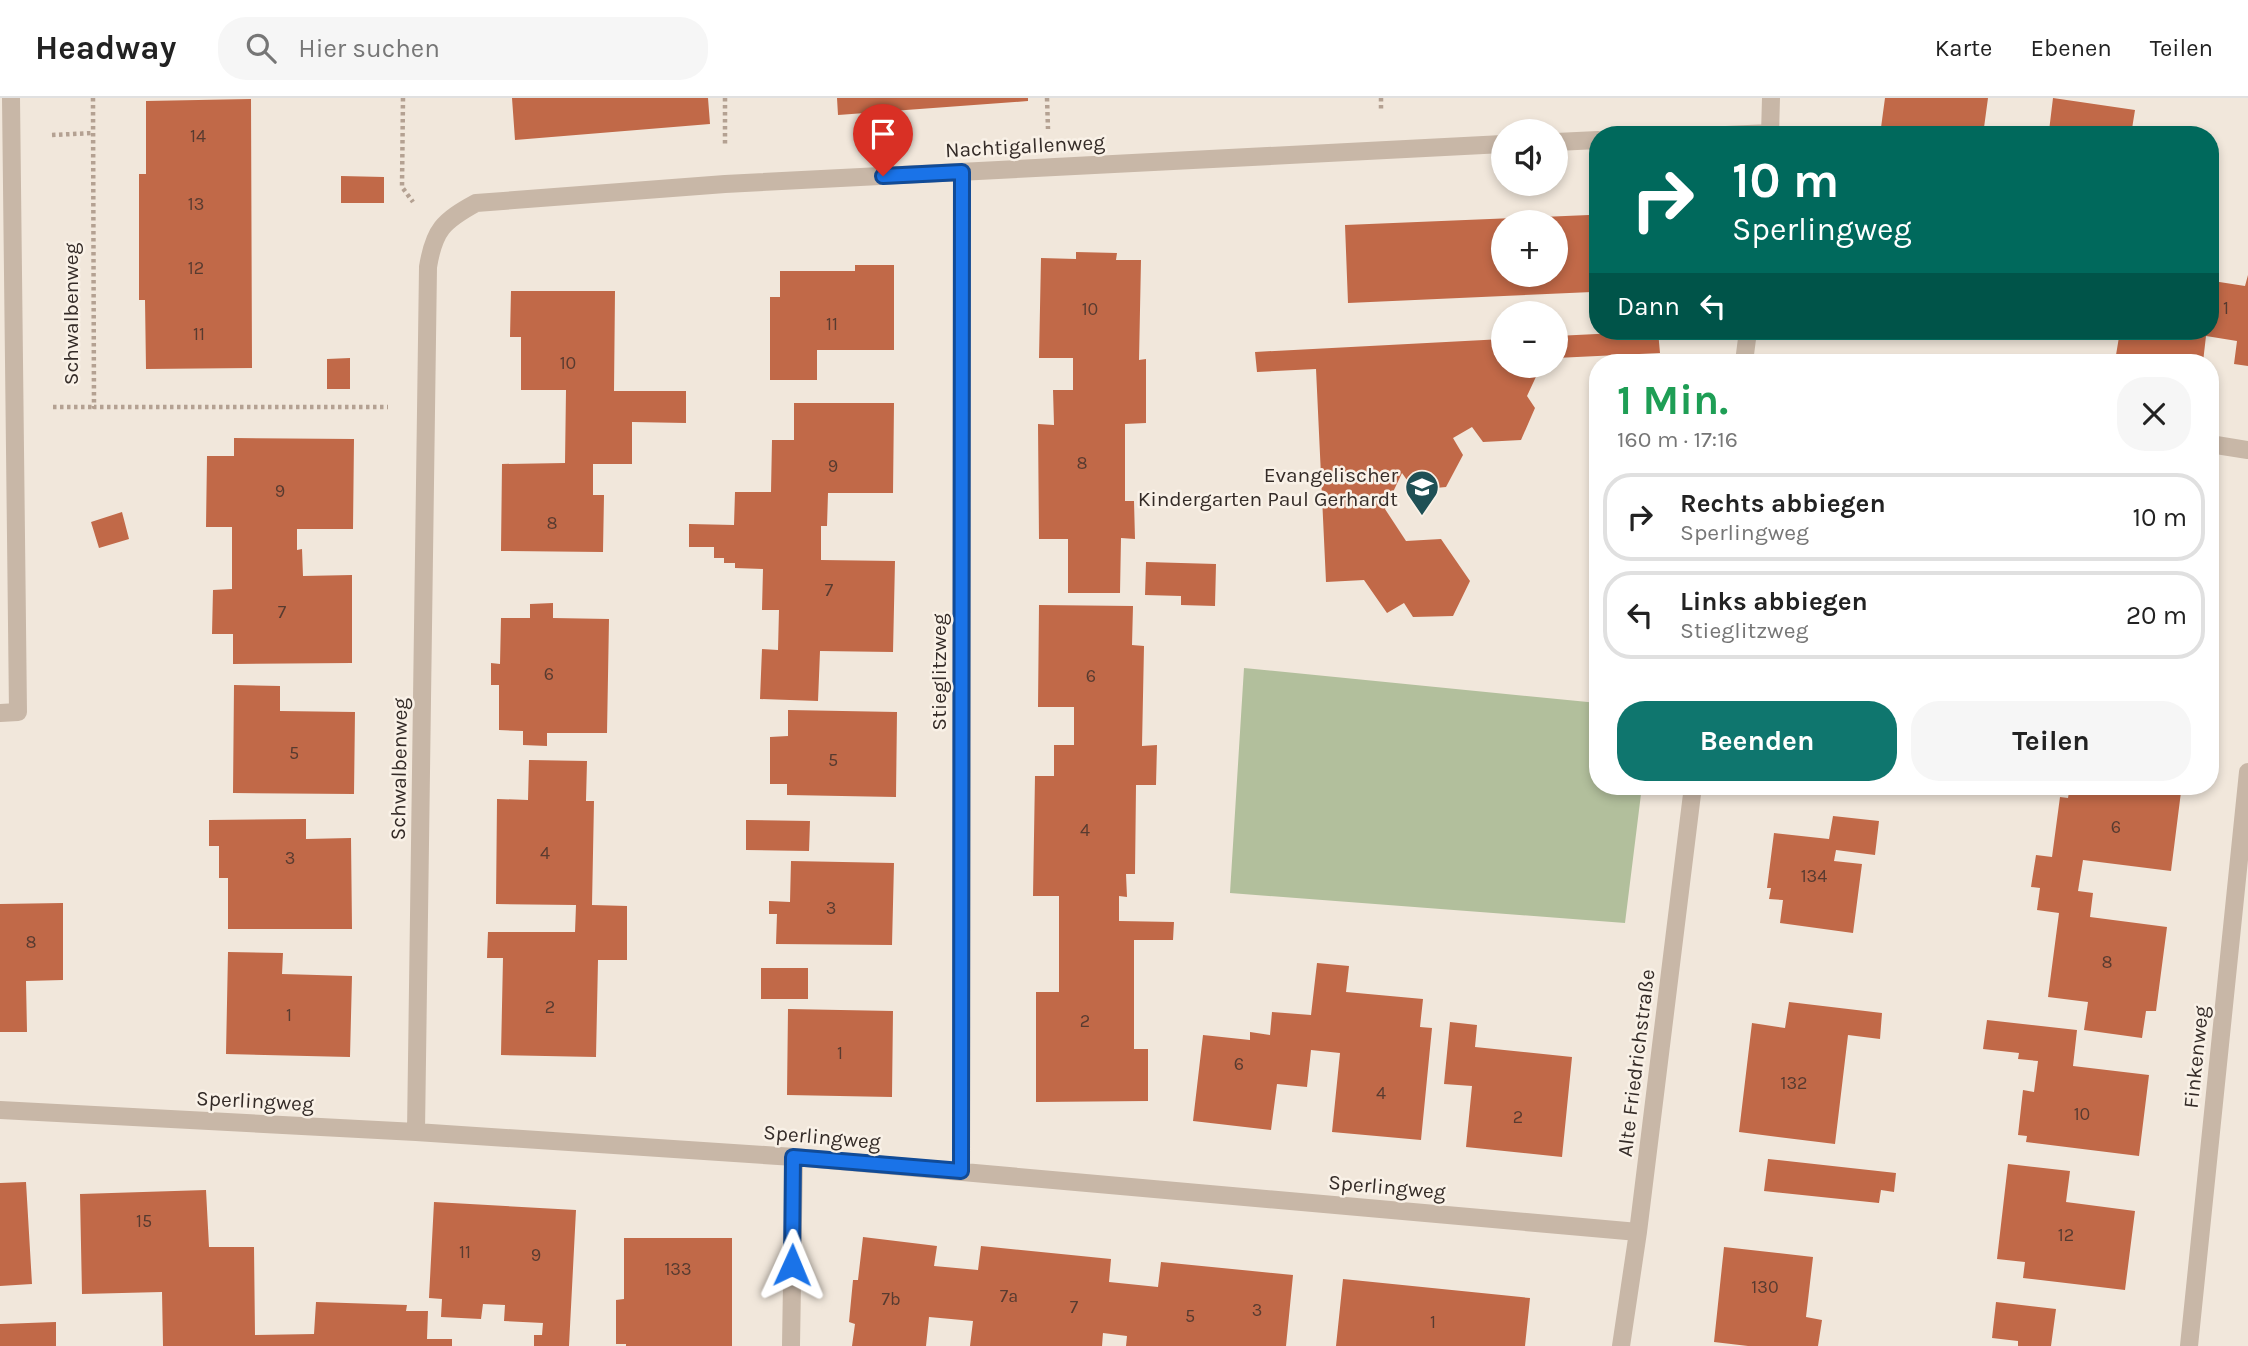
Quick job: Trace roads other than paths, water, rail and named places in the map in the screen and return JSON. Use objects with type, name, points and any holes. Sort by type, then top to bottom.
[{"type":"street","points":[[0,99],[11,98],[9,713]]},
{"type":"street","points":[[1770,126],[1771,98]]},
{"type":"street","points":[[1568,141],[1589,140]]},
{"type":"street","name":"Nachtigallenweg","points":[[436,235],[452,216],[476,203],[725,184],[1491,145]]},
{"type":"street","name":"Stieglitzweg","points":[[961,1171],[962,172]]},
{"type":"street","name":"Schwalbenweg","points":[[416,1132],[428,267],[436,235]]},
{"type":"street","points":[[2219,445],[2248,450]]},
{"type":"street","name":"Finkenweg","points":[[2189,1346],[2248,772]]},
{"type":"street","name":"Alte Friedrichstraße","points":[[1622,1346],[1692,795]]},
{"type":"street","name":"Sperlingweg","points":[[0,1110],[416,1132],[793,1157],[1638,1232]]},
{"type":"street","points":[[791,1346],[793,1157]]},
{"type":"place","name":"Evangelischer Kindergarten Paul Gerhardt","points":[[1422,517]]}]
